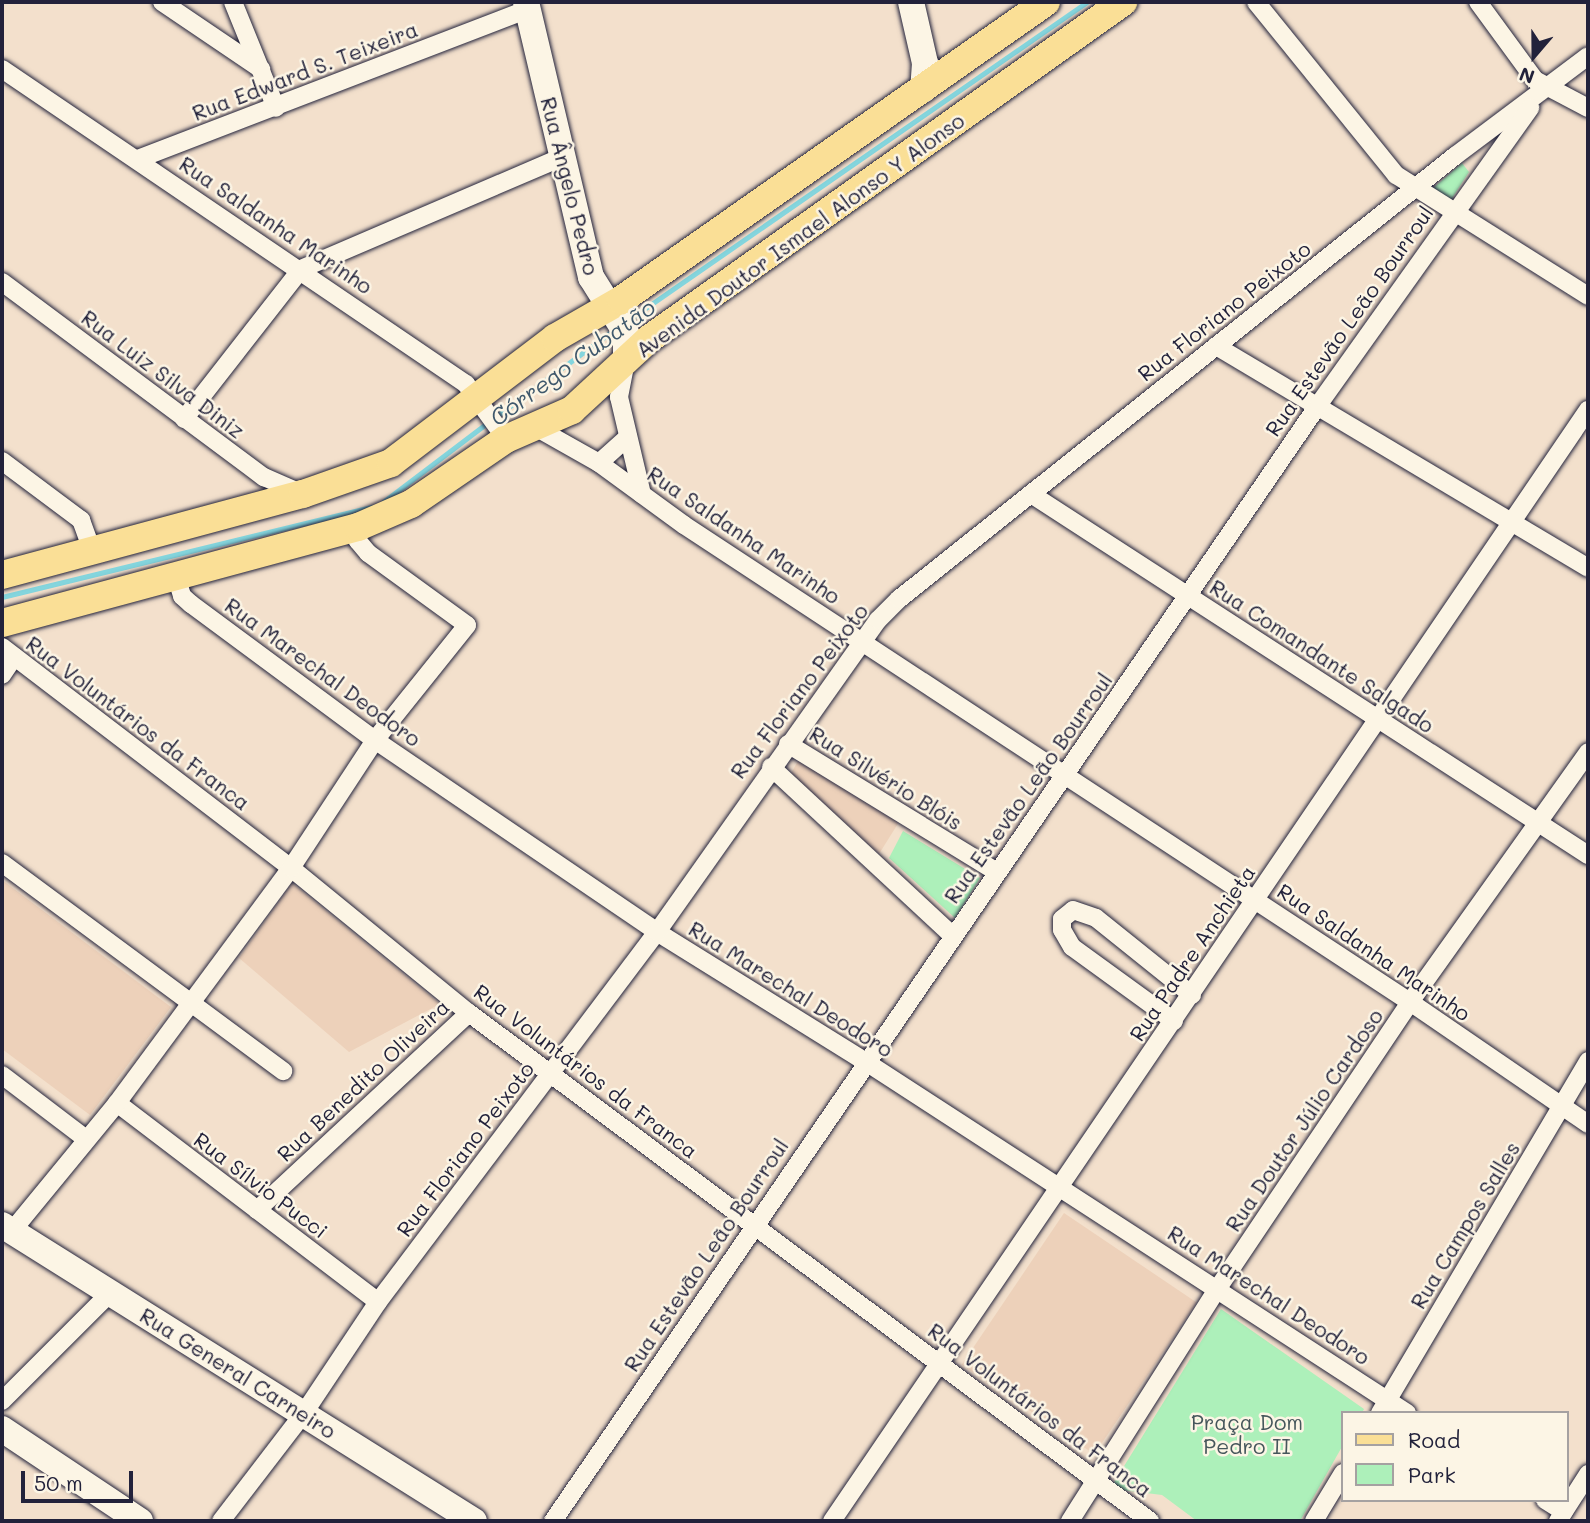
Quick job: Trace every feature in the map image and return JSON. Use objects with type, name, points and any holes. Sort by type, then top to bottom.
[{"type":"main road","name":"Avenida Doutor Ismael Alonso Y Alonso","points":[[2,575],[303,494],[391,463],[482,405],[555,338],[612,313],[1046,2]]},
{"type":"main road","name":"Avenida Doutor Ismael Alonso Y Alonso","points":[[2,623],[358,527],[411,504],[502,434],[537,428],[572,410],[627,352],[1124,2]]},
{"type":"street","points":[[162,2],[261,69]]},
{"type":"street","points":[[233,2],[276,108]]},
{"type":"street","points":[[911,2],[925,63],[923,90]]},
{"type":"street","points":[[928,2],[942,57],[953,68]]},
{"type":"street","points":[[1256,2],[1396,175],[1588,296]]},
{"type":"street","points":[[1478,2],[1527,71],[1548,87],[1588,108]]},
{"type":"street","name":"Rua Ângelo Pedro","points":[[527,5],[591,276],[612,313],[627,352]]},
{"type":"street","name":"Rua Edward S. Teixeira","points":[[138,159],[276,108],[527,5]]},
{"type":"street","name":"Rua Floriano Peixoto","points":[[222,1521],[303,1413],[378,1302],[657,932],[862,642],[899,599],[1455,156],[1588,56]]},
{"type":"street","name":"Rua Saldanha Marinho","points":[[2,69],[301,269],[466,384],[502,434]]},
{"type":"street","name":"Rua Estevão Leão Bourroul","points":[[553,1521],[1319,404],[1480,173],[1548,87]]},
{"type":"street","points":[[1455,156],[1475,160],[1480,173]]},
{"type":"street","points":[[184,419],[301,269],[562,157]]},
{"type":"street","name":"Rua Luiz Silva Diniz","points":[[2,282],[264,477],[303,494]]},
{"type":"street","points":[[1216,346],[1319,404],[1588,568]]},
{"type":"street","points":[[627,352],[619,397],[642,494]]},
{"type":"street","name":"Rua Padre Anchieta","points":[[832,1521],[1062,1188],[1588,410]]},
{"type":"street","name":"Rua Saldanha Marinho","points":[[537,428],[599,463],[862,642],[1410,1002],[1588,1125]]},
{"type":"street","points":[[599,463],[628,438]]},
{"type":"street","points":[[2,461],[81,520],[92,551]]},
{"type":"street","name":"Rua Comandante Salgado","points":[[1031,494],[1588,855]]},
{"type":"street","points":[[7,1228],[117,1103],[291,868],[375,740],[467,625],[368,553],[358,541],[358,527]]},
{"type":"street","name":"Rua Marechal Deodoro","points":[[176,576],[182,596],[191,604],[375,740],[657,932],[866,1062],[1218,1288],[1384,1406]]},
{"type":"street","points":[[2,675],[8,652]]},
{"type":"street","name":"Rua Voluntários da Franca","points":[[8,652],[291,868],[469,1013],[1150,1521]]},
{"type":"street","name":"Rua Silvério Blóis","points":[[788,744],[997,873]]},
{"type":"street","name":"Rua Doutor Júlio Cardoso","points":[[1070,1521],[1218,1288],[1410,1002],[1588,752]]},
{"type":"street","points":[[772,767],[953,936]]},
{"type":"street","points":[[2,863],[282,1071]]},
{"type":"street","points":[[1174,1021],[1072,947],[1062,930],[1062,919],[1073,910],[1096,918],[1192,995]]},
{"type":"street","name":"Rua Benedito Oliveira","points":[[257,1210],[469,1013]]},
{"type":"street","name":"Rua Campos Salles","points":[[1384,1406],[1588,1060]]},
{"type":"street","points":[[2,1075],[86,1139]]},
{"type":"street","name":"Rua Sílvio Pucci","points":[[117,1103],[378,1302]]},
{"type":"street","name":"Rua General Carneiro","points":[[7,1228],[474,1521]]},
{"type":"street","points":[[2,1401],[110,1293]]},
{"type":"street","points":[[2,1429],[140,1521]]},
{"type":"street","points":[[1547,1502],[1561,1517],[1588,1474]]},
{"type":"street","points":[[1314,1521],[1342,1475]]},
{"type":"shaded area","points":[[798,761],[899,822],[879,854],[789,777]]},
{"type":"shaded area","points":[[2,880],[171,1007],[90,1115],[2,1049]]},
{"type":"shaded area","points":[[292,883],[440,1004],[349,1052],[239,958]]},
{"type":"shaded area","points":[[1064,1213],[1197,1302],[1094,1454],[962,1365]]},
{"type":"green space","points":[[1462,163],[1469,172],[1451,200],[1432,189]]},
{"type":"green space","points":[[903,831],[980,878],[955,918],[889,858]]},
{"type":"green space","name":"Praça Dom Pedro II","points":[[1221,1309],[1364,1409],[1342,1411],[1342,1447],[1300,1521],[1197,1521],[1162,1495],[1122,1490],[1113,1484]]},
{"type":"waterway","name":"Córrego Cubatão","points":[[627,321],[1087,2]]},
{"type":"waterway","name":"Córrego Cubatão","points":[[494,418],[614,330]]},
{"type":"waterway","name":"Córrego Cubatão","points":[[383,502],[487,423]]},
{"type":"waterway","name":"Córrego Cubatão","points":[[2,597],[371,507]]}]
